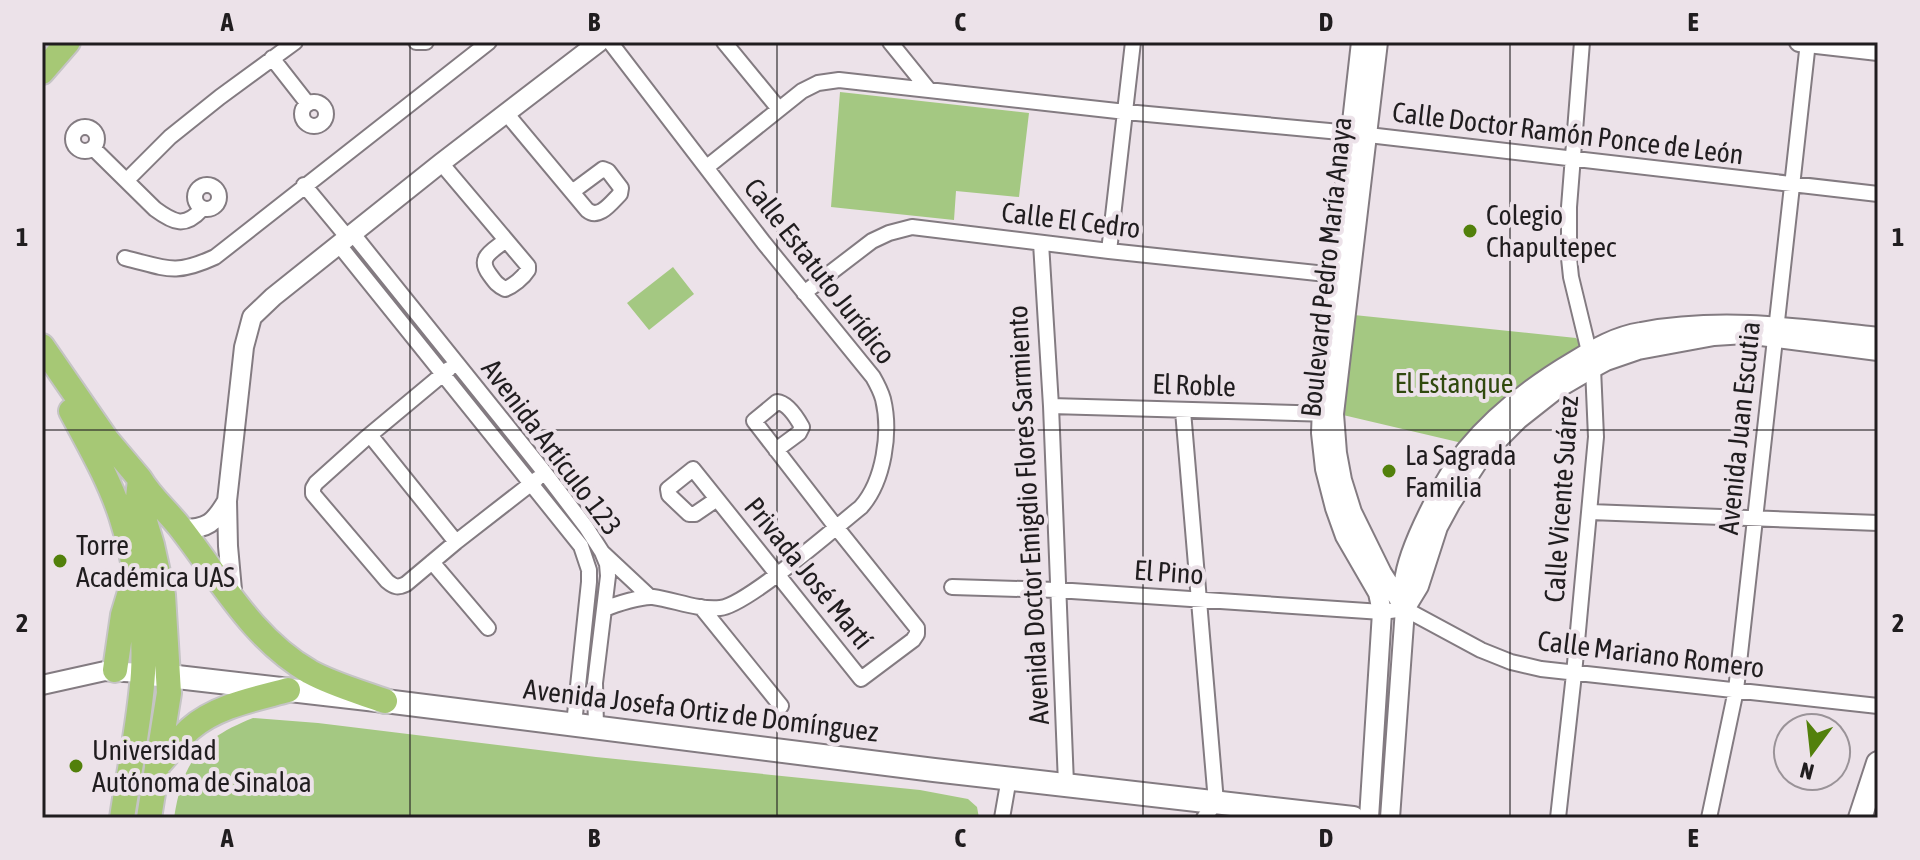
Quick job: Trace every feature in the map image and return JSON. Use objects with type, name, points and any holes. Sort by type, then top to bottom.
[{"type":"main road","points":[[42,58],[67,42]]},
{"type":"main road","points":[[42,72],[67,42]]},
{"type":"main road","points":[[42,346],[107,440],[179,526],[257,630],[295,662],[332,681],[385,701]]},
{"type":"main road","points":[[42,370],[69,408],[105,478],[120,514],[135,576],[141,612],[143,673],[122,818]]},
{"type":"main road","points":[[140,479],[138,498],[163,595],[169,675],[169,693],[149,818]]},
{"type":"main road","points":[[115,670],[123,615],[135,576]]},
{"type":"main road","name":"Avenida Josefa Ortiz de Domínguez","points":[[143,673],[1066,784],[1210,810],[1353,818]]},
{"type":"main road","points":[[157,766],[191,728],[203,720],[232,706],[288,690]]},
{"type":"main road","points":[[1860,818],[1878,763]]},
{"type":"street","points":[[127,180],[170,137],[295,42]]},
{"type":"street","points":[[416,42],[426,42]]},
{"type":"street","points":[[125,258],[173,269],[200,264],[215,257],[489,42]]},
{"type":"street","points":[[234,602],[227,501],[246,335],[252,317],[441,163],[599,42]]},
{"type":"street","name":"Calle Estatuto Jurídico","points":[[610,42],[764,243],[873,377],[883,397],[885,442],[881,467],[877,482],[861,507],[735,604],[718,609],[649,596]]},
{"type":"street","points":[[724,42],[779,109]]},
{"type":"street","points":[[890,42],[928,89]]},
{"type":"street","points":[[1109,251],[1133,42]]},
{"type":"street","name":"Boulevard Pedro María Anaya","points":[[1359,134],[1361,42]]},
{"type":"street","name":"Boulevard Pedro María Anaya","points":[[1369,818],[1382,612],[1378,593],[1345,536],[1325,469],[1327,414],[1359,134],[1378,42]]},
{"type":"street","name":"Calle Vicente Suárez","points":[[1558,818],[1596,437],[1591,360],[1569,258],[1569,207],[1582,42]]},
{"type":"street","points":[[1799,42],[1878,51]]},
{"type":"street","name":"Avenida Juan Escutia","points":[[1709,818],[1736,690],[1808,42]]},
{"type":"street","points":[[272,58],[308,104]]},
{"type":"street","name":"Calle Doctor Ramón Ponce de León","points":[[707,167],[802,91],[818,83],[849,80],[1126,112],[1359,134],[1878,194]]},
{"type":"street","points":[[506,113],[587,210],[594,215],[620,194],[620,184],[603,169],[572,192]]},
{"type":"street","points":[[93,148],[155,209],[172,219],[190,220],[202,209]]},
{"type":"street","points":[[441,163],[528,266],[526,274],[505,289],[497,285],[484,268],[484,262],[506,240]]},
{"type":"street","points":[[304,185],[347,239]]},
{"type":"street","name":"Calle El Cedro","points":[[804,293],[872,241],[912,227],[1342,276]]},
{"type":"street","name":"Avenida Artículo 123","points":[[347,239],[456,364],[545,473],[602,552],[608,576],[605,609],[595,683],[585,725]]},
{"type":"street","name":"Avenida Artículo 123","points":[[347,239],[442,375],[581,546],[589,570],[585,725]]},
{"type":"street","name":"Avenida Doctor Emigdio Flores Sarmiento","points":[[1041,243],[1051,406],[1066,784]]},
{"type":"street","points":[[1775,332],[1878,351]]},
{"type":"street","points":[[1390,818],[1405,609],[1419,586],[1438,527],[1451,503],[1481,457],[1519,419],[1591,360],[1606,361],[1638,350],[1745,334],[1775,332],[1878,337]]},
{"type":"street","points":[[456,364],[316,483],[313,494],[363,554],[393,586],[400,587],[545,473]]},
{"type":"street","name":"Privada José Martí","points":[[717,499],[861,679],[913,640],[918,631],[911,620],[836,527],[776,450],[754,421],[780,402],[802,427],[799,433],[776,450]]},
{"type":"street","name":"El Roble","points":[[1051,406],[1327,414]]},
{"type":"street","points":[[1183,411],[1199,600],[1210,810]]},
{"type":"street","name":"Boulevard Pedro María Anaya","points":[[1327,414],[1352,512],[1382,573],[1405,609]]},
{"type":"street","points":[[370,435],[456,542]]},
{"type":"street","points":[[179,526],[182,529],[198,529],[209,524],[227,501]]},
{"type":"street","points":[[1590,512],[1878,523]]},
{"type":"street","points":[[602,552],[649,596]]},
{"type":"street","points":[[432,562],[488,628]]},
{"type":"street","name":"El Pino","points":[[952,587],[1057,590],[1382,612]]},
{"type":"street","points":[[605,609],[649,596]]},
{"type":"street","points":[[701,607],[781,706]]},
{"type":"street","points":[[1382,612],[1405,609]]},
{"type":"street","name":"Calle Mariano Romero","points":[[1405,609],[1455,638],[1524,665],[1574,674],[1878,706]]},
{"type":"street","name":"Avenida Josefa Ortiz de Domínguez","points":[[42,685],[115,670],[143,673]]},
{"type":"street","points":[[1002,818],[1009,778]]},
{"type":"green space","points":[[840,92],[1029,113],[1019,197],[956,191],[954,220],[831,207]]},
{"type":"green space","points":[[673,267],[694,294],[649,330],[627,303]]},
{"type":"green space","name":"El Estanque","points":[[1354,315],[1576,338],[1584,352],[1475,446],[1343,415]]},
{"type":"green space","points":[[253,718],[920,790],[968,799],[977,807],[979,818],[174,818],[183,781],[197,754],[220,734]]},
{"type":"place","name":"Colegio Chapultepec","points":[[1470,231]]},
{"type":"place","name":"La Sagrada Familia","points":[[1389,471]]},
{"type":"place","name":"Torre Académica UAS","points":[[60,561]]},
{"type":"place","name":"Universidad Autónoma de Sinaloa","points":[[76,766]]}]
